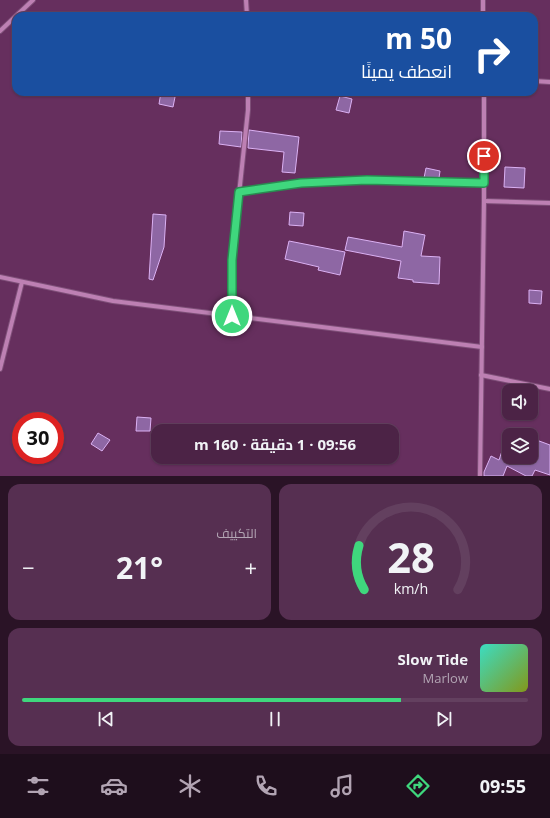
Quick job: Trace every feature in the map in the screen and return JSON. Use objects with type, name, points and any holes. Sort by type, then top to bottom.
[{"type":"street","points":[[20,12],[33,0]]},
{"type":"street","points":[[246,0],[247,12]]},
{"type":"street","points":[[483,0],[483,12]]},
{"type":"street","points":[[0,31],[12,20]]},
{"type":"street","points":[[538,82],[550,82]]},
{"type":"street","points":[[232,316],[232,260],[248,110],[248,96]]},
{"type":"street","points":[[480,476],[484,96]]},
{"type":"street","points":[[239,192],[301,183],[367,180],[484,183]]},
{"type":"street","points":[[484,201],[550,203]]},
{"type":"street","points":[[0,277],[113,301],[482,347]]},
{"type":"street","points":[[0,369],[22,282]]},
{"type":"street","points":[[481,374],[550,389]]},
{"type":"building","points":[[160,96],[175,96],[173,107],[159,104]]},
{"type":"building","points":[[340,96],[352,99],[349,113],[336,110]]},
{"type":"building","points":[[249,130],[299,137],[295,173],[282,172],[284,152],[248,148]]},
{"type":"building","points":[[220,131],[242,132],[241,147],[219,144]]},
{"type":"building","points":[[505,167],[525,168],[524,188],[504,187]]},
{"type":"building","points":[[426,168],[440,171],[439,178],[424,178]]},
{"type":"building","points":[[290,212],[304,213],[303,226],[289,225]]},
{"type":"building","points":[[153,214],[166,215],[164,247],[153,280],[149,279]]},
{"type":"building","points":[[404,231],[425,235],[421,256],[440,257],[439,284],[413,282],[413,280],[398,278],[401,261],[345,250],[348,237],[402,247]]},
{"type":"building","points":[[289,241],[345,252],[340,275],[318,270],[319,267],[285,259]]},
{"type":"building","points":[[529,290],[542,291],[541,304],[529,303]]},
{"type":"building","points":[[137,417],[151,418],[150,431],[136,431]]},
{"type":"building","points":[[98,433],[110,440],[102,451],[91,444]]},
{"type":"building","points":[[538,441],[550,445],[550,475],[535,470],[532,476],[526,476],[507,466],[503,476],[484,476],[484,472],[491,456],[499,460],[502,451],[502,464],[538,464]]},
{"type":"route","points":[[232,316],[232,260],[239,192],[301,183],[367,180],[484,183],[484,156]]}]
